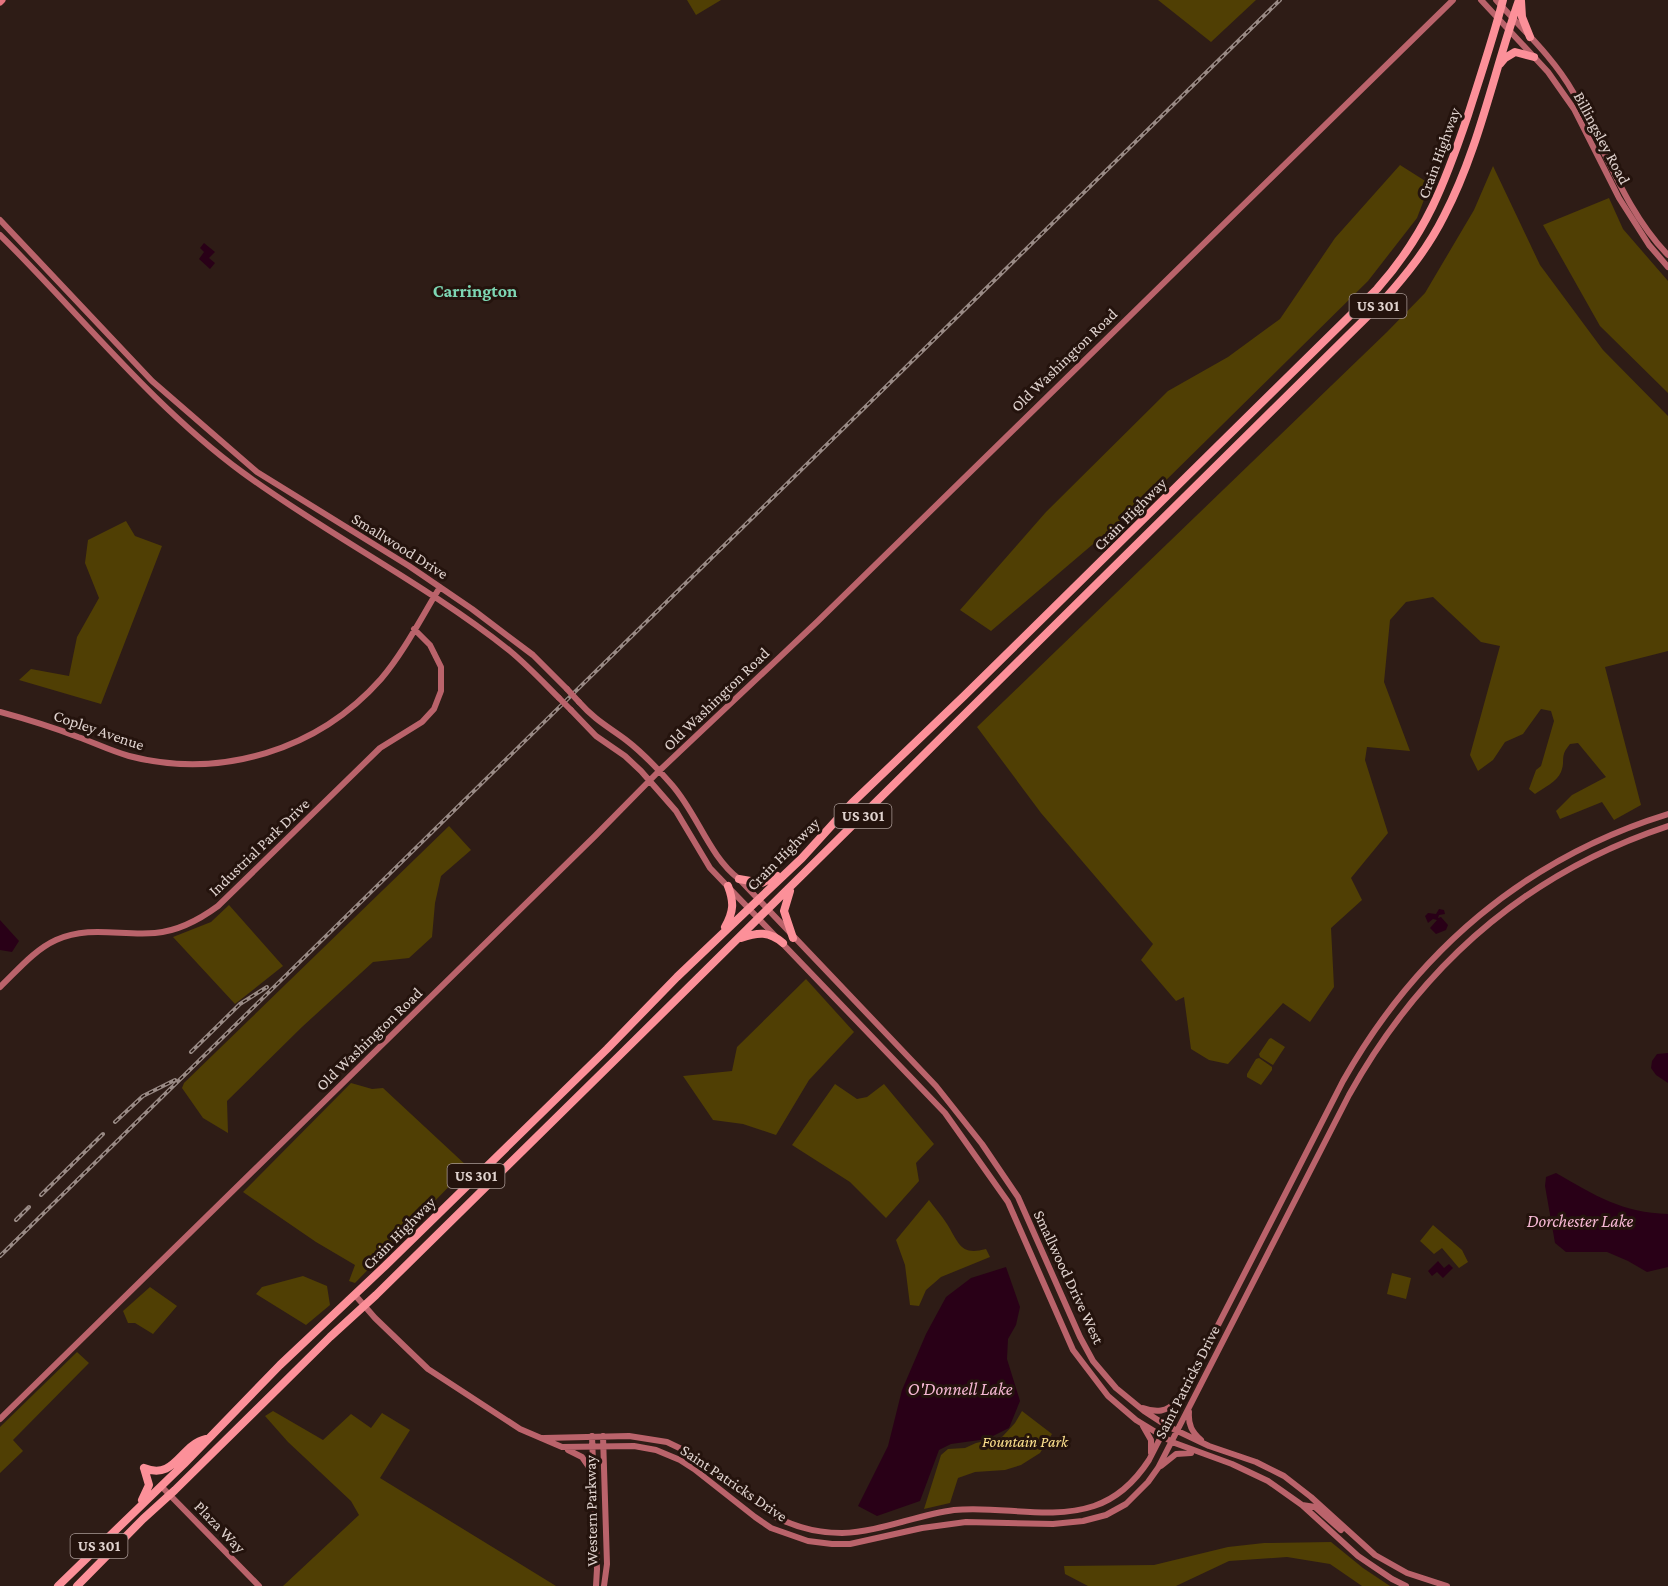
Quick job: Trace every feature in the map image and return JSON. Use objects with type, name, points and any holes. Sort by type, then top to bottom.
[{"type":"highway","name":"Crain Highway","points":[[77,1586],[768,910],[1374,310],[1413,266],[1436,231],[1455,193],[1508,29],[1520,0]]},
{"type":"highway","points":[[1520,0],[1522,17],[1530,37]]},
{"type":"highway","name":"Crain Highway","points":[[58,1586],[280,1365],[355,1295],[749,907],[794,866],[860,795],[1377,289],[1406,254],[1426,221],[1447,178],[1498,17],[1500,2]]},
{"type":"highway","points":[[1495,73],[1510,54],[1520,52],[1534,57]]},
{"type":"highway","points":[[1185,477],[1193,489]]},
{"type":"highway","points":[[1058,603],[1067,614]]},
{"type":"highway","points":[[739,879],[762,883],[794,866]]},
{"type":"highway","points":[[792,885],[784,911],[793,938]]},
{"type":"highway","points":[[722,934],[733,907],[728,886]]},
{"type":"highway","points":[[737,940],[751,934],[765,933],[773,935],[783,943]]},
{"type":"highway","points":[[140,1506],[148,1485],[144,1468],[157,1472],[166,1469],[197,1441],[207,1439]]},
{"type":"main road","name":"Old Washington Road","points":[[0,1419],[659,771],[825,614],[1453,0]]},
{"type":"main road","name":"Billingsley Road","points":[[1481,0],[1548,72],[1574,109],[1619,198],[1649,245],[1668,267]]},
{"type":"main road","name":"Billingsley Road","points":[[1500,2],[1512,19],[1554,63],[1573,92],[1638,214],[1668,255]]},
{"type":"main road","name":"Smallwood Drive","points":[[0,220],[152,381],[257,472],[440,587],[520,644],[595,719],[627,741],[659,771],[692,811],[714,853],[768,910]]},
{"type":"main road","name":"Smallwood Drive","points":[[0,235],[175,416],[222,456],[294,509],[435,597],[509,650],[591,731],[626,756],[650,781],[676,811],[710,868],[760,917]]},
{"type":"main road","name":"Copley Avenue","points":[[0,712],[55,729],[108,750],[145,760],[189,765],[239,760],[285,747],[339,717],[363,698],[384,674],[440,587]]},
{"type":"main road","name":"Industrial Park Drive","points":[[0,987],[39,951],[65,936],[92,931],[145,933],[166,931],[194,922],[218,906],[380,748],[422,722],[434,709],[441,691],[441,667],[430,645],[414,629]]},
{"type":"main road","name":"Saint Patricks Drive","points":[[543,1438],[641,1437],[676,1445],[694,1455],[776,1517],[812,1531],[851,1532],[961,1510],[1053,1512],[1084,1509],[1115,1496],[1136,1478],[1149,1460],[1343,1081],[1372,1033],[1408,985],[1453,938],[1490,906],[1543,869],[1600,840],[1668,814]]},
{"type":"main road","name":"Saint Patricks Drive","points":[[355,1295],[375,1318],[428,1369],[520,1429],[562,1447],[634,1446],[657,1450],[680,1460],[771,1528],[808,1541],[850,1544],[922,1528],[966,1522],[1061,1524],[1091,1520],[1106,1515],[1126,1504],[1148,1482],[1158,1468],[1349,1095],[1374,1052],[1406,1007],[1440,968],[1483,928],[1525,896],[1597,854],[1668,826]]},
{"type":"main road","points":[[1525,896],[1542,882],[1545,874],[1543,869]]},
{"type":"main road","name":"Smallwood Drive West","points":[[768,910],[936,1086],[976,1136],[1018,1197],[1075,1327],[1099,1368],[1116,1388],[1136,1406],[1167,1426],[1209,1446],[1269,1468],[1292,1482],[1375,1555],[1413,1576],[1447,1586]]},
{"type":"main road","name":"Smallwood Drive West","points":[[760,917],[929,1094],[957,1128],[1008,1202],[1073,1350],[1108,1396],[1141,1423],[1172,1442],[1258,1476],[1282,1490],[1358,1556],[1406,1586]]},
{"type":"main road","points":[[1136,1406],[1151,1411],[1162,1411],[1170,1408],[1180,1399]]},
{"type":"main road","points":[[1190,1408],[1190,1426],[1194,1434],[1209,1446]]},
{"type":"main road","points":[[1141,1423],[1151,1440],[1149,1460]]},
{"type":"main road","name":"Western Parkway","points":[[592,1436],[596,1586]]},
{"type":"main road","name":"Western Parkway","points":[[603,1436],[608,1564],[604,1586]]},
{"type":"main road","points":[[562,1447],[582,1457],[589,1464],[593,1474]]},
{"type":"main road","points":[[1158,1468],[1176,1454],[1186,1452],[1199,1454]]},
{"type":"main road","points":[[1247,1459],[1281,1479],[1282,1490]]},
{"type":"main road","name":"Plaza Way","points":[[161,1486],[259,1586]]},
{"type":"main road","points":[[1302,1505],[1315,1508],[1352,1540],[1375,1555]]},
{"type":"main road","points":[[922,1528],[924,1525],[954,1519],[961,1510]]},
{"type":"green space","points":[[687,0],[721,0],[696,15]]},
{"type":"green space","points":[[1158,0],[1256,0],[1211,42]]},
{"type":"green space","points":[[1400,165],[1430,184],[1417,218],[1368,281],[1153,493],[991,631],[960,610],[1046,512],[1168,391],[1228,357],[1280,319],[1335,238]]},
{"type":"green space","points":[[1493,166],[1540,265],[1603,350],[1668,416],[1668,651],[1605,667],[1641,805],[1614,820],[1602,802],[1560,819],[1556,811],[1572,795],[1606,777],[1578,743],[1570,744],[1567,748],[1561,772],[1556,779],[1535,794],[1529,789],[1536,770],[1541,766],[1554,721],[1551,711],[1541,709],[1523,734],[1505,742],[1493,760],[1478,771],[1470,755],[1500,646],[1481,642],[1433,597],[1406,602],[1390,620],[1384,682],[1410,751],[1367,747],[1365,760],[1388,833],[1351,878],[1362,900],[1331,928],[1334,987],[1310,1022],[1283,1003],[1228,1064],[1209,1060],[1191,1049],[1184,997],[1176,1001],[1141,960],[1153,944],[1041,813],[977,727],[1425,293],[1474,210]]},
{"type":"green space","points":[[1609,198],[1623,229],[1668,281],[1668,393],[1600,326],[1543,225]]},
{"type":"green space","points":[[126,521],[135,536],[162,546],[101,704],[19,680],[31,669],[69,676],[77,637],[99,598],[85,563],[88,540]]},
{"type":"green space","points":[[449,826],[471,850],[441,876],[435,903],[432,937],[409,958],[373,962],[302,1027],[227,1101],[228,1133],[203,1118],[182,1088],[184,1083]]},
{"type":"green space","points":[[229,905],[283,966],[235,1004],[173,937],[211,922]]},
{"type":"green space","points":[[806,979],[854,1032],[809,1080],[776,1135],[743,1124],[713,1120],[683,1076],[732,1071],[737,1047]]},
{"type":"green space","points":[[1271,1038],[1285,1047],[1273,1065],[1259,1054]]},
{"type":"green space","points":[[1259,1058],[1272,1067],[1261,1085],[1247,1077],[1256,1059]]},
{"type":"green space","points":[[351,1083],[372,1089],[383,1088],[468,1167],[355,1283],[349,1281],[355,1265],[316,1242],[243,1192]]},
{"type":"green space","points":[[835,1084],[857,1099],[867,1097],[884,1084],[934,1144],[916,1163],[919,1181],[886,1218],[850,1182],[792,1145]]},
{"type":"green space","points":[[929,1200],[961,1246],[971,1251],[986,1249],[990,1257],[941,1277],[926,1290],[919,1306],[910,1305],[905,1265],[896,1240]]},
{"type":"green space","points":[[1433,1225],[1462,1250],[1468,1262],[1459,1268],[1442,1248],[1434,1254],[1420,1241]]},
{"type":"green space","points":[[1392,1273],[1411,1278],[1406,1299],[1387,1294]]},
{"type":"green space","points":[[303,1276],[327,1286],[330,1305],[306,1325],[256,1294],[262,1287]]},
{"type":"green space","points":[[150,1287],[177,1306],[153,1334],[135,1323],[128,1323],[123,1311]]},
{"type":"green space","points":[[77,1352],[89,1363],[13,1440],[23,1451],[0,1473],[0,1427]]},
{"type":"green space","points":[[273,1411],[323,1440],[351,1414],[371,1428],[382,1413],[410,1430],[380,1478],[556,1586],[283,1586],[359,1515],[351,1501],[288,1442],[265,1416]]},
{"type":"green space","name":"Fountain Park","points":[[1022,1411],[1052,1434],[1040,1453],[1021,1465],[1005,1470],[975,1472],[958,1478],[950,1503],[924,1509],[941,1455],[948,1449],[965,1448],[1002,1437]]},
{"type":"green space","points":[[1331,1542],[1390,1586],[1362,1586],[1330,1564],[1287,1557],[1229,1561],[1176,1586],[1088,1586],[1065,1574],[1064,1566],[1154,1565],[1228,1547],[1264,1543]]},
{"type":"water","points":[[204,243],[215,252],[209,258],[215,263],[210,269],[199,259],[204,252],[200,248]]},
{"type":"water","points":[[1439,909],[1444,910],[1445,914],[1439,915],[1438,918],[1441,917],[1448,925],[1446,930],[1436,934],[1430,928],[1437,920],[1433,919],[1428,923],[1425,916],[1428,913],[1436,914]]},
{"type":"water","points":[[0,920],[19,941],[12,952],[0,950]]},
{"type":"water","points":[[1668,1053],[1668,1083],[1656,1075],[1651,1068],[1652,1061],[1657,1054]]},
{"type":"water","name":"Dorchester Lake","points":[[1556,1173],[1609,1201],[1637,1210],[1668,1214],[1668,1267],[1647,1272],[1607,1252],[1566,1252],[1555,1243],[1545,1186],[1546,1177]]},
{"type":"water","points":[[1438,1261],[1444,1268],[1449,1264],[1453,1268],[1443,1278],[1437,1272],[1432,1276],[1428,1271]]},
{"type":"water","name":"O'Donnell Lake","points":[[1006,1267],[1020,1307],[1016,1325],[1008,1339],[1007,1359],[1020,1401],[1009,1428],[987,1439],[951,1444],[939,1450],[920,1501],[877,1516],[858,1506],[888,1446],[902,1390],[926,1334],[946,1297],[971,1278]]},
{"type":"railway","points":[[0,1256],[1280,0]]},
{"type":"railway","points":[[191,1052],[240,1004],[267,987]]},
{"type":"railway","points":[[115,1122],[143,1096],[175,1080]]},
{"type":"railway","points":[[41,1195],[103,1134]]},
{"type":"railway","points":[[16,1220],[29,1207]]},
{"type":"district","name":"Carrington","points":[[475,291]]}]
